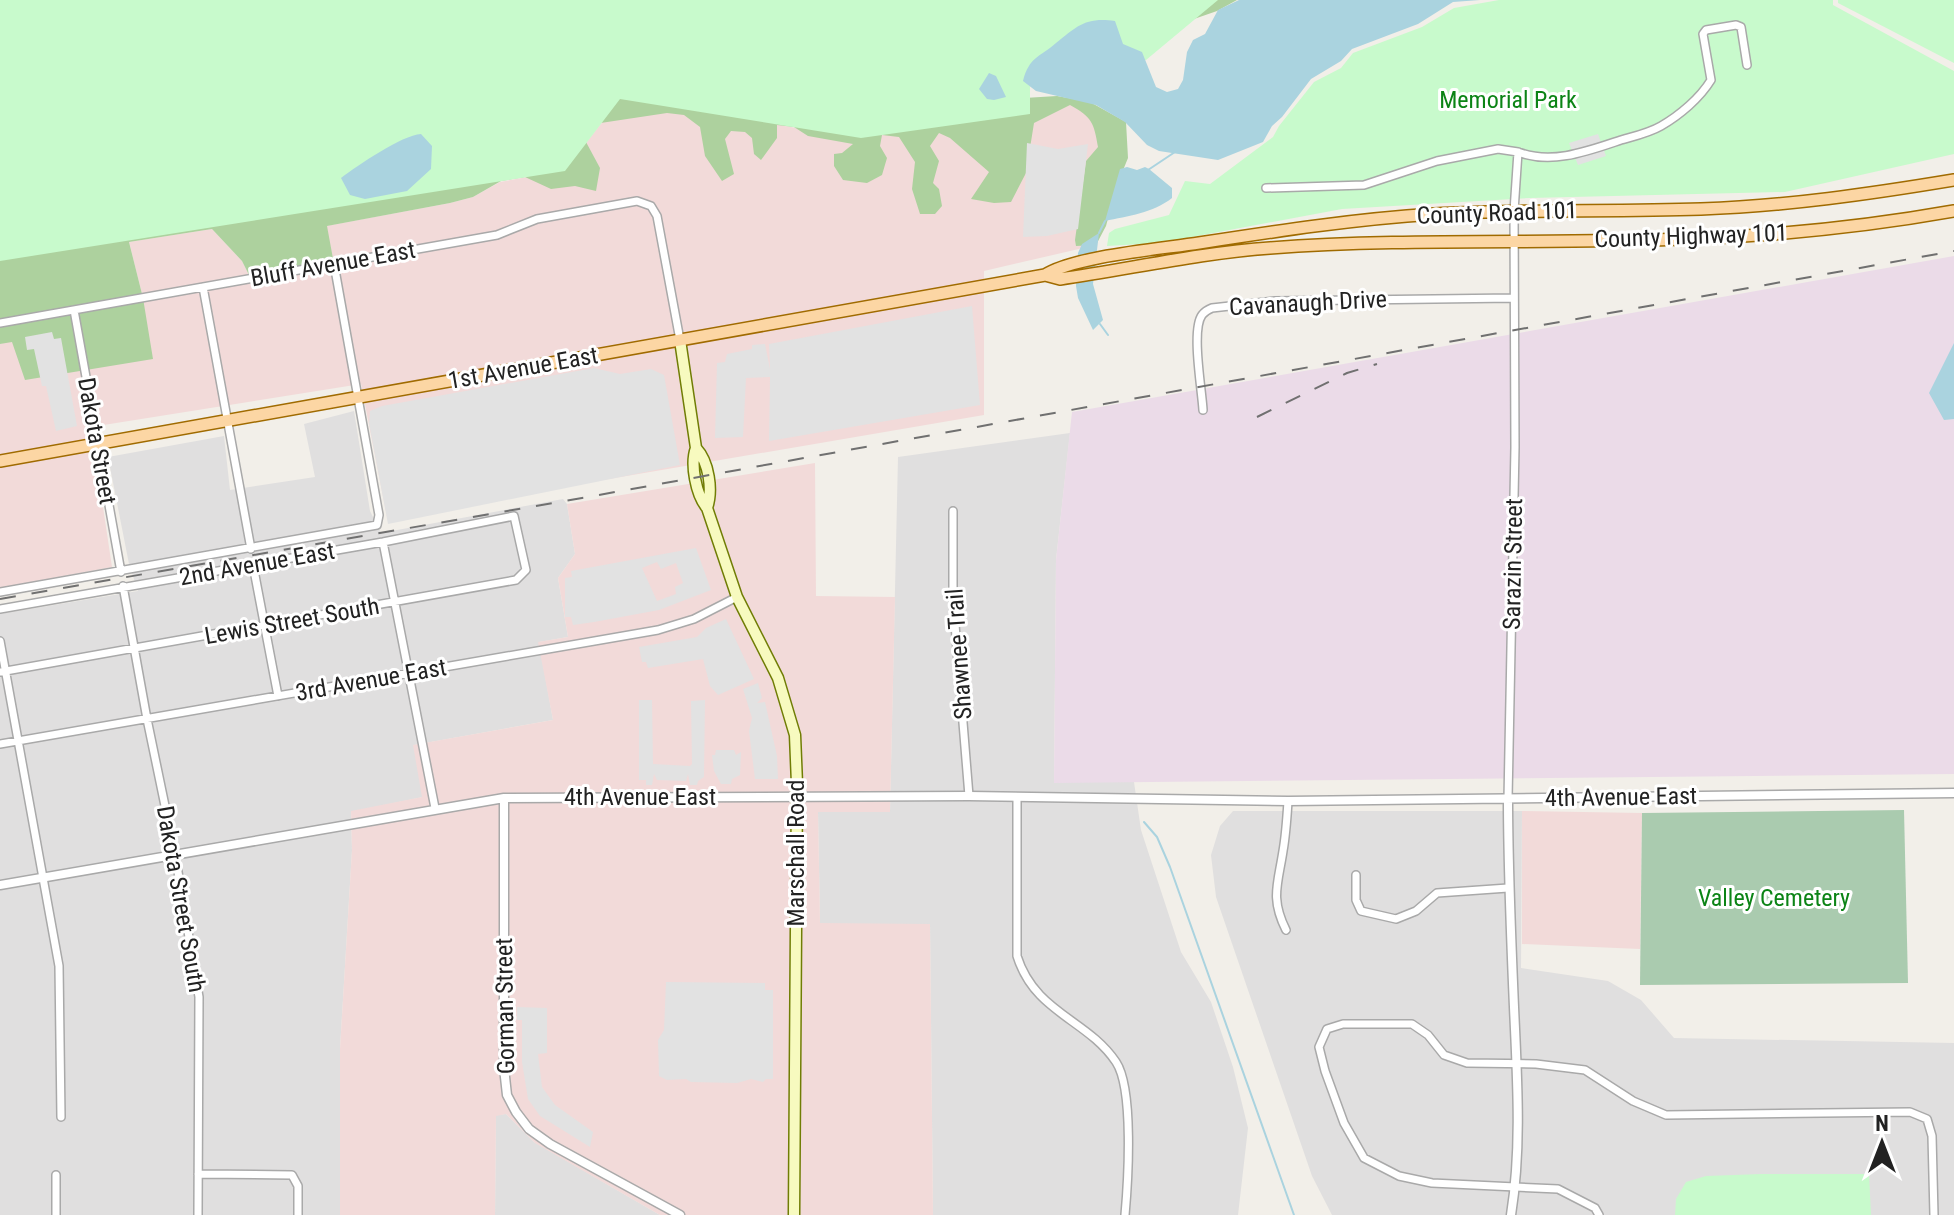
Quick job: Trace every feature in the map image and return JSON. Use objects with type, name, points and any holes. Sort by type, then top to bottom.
[{"type":"main road","name":"County Road 101","points":[[1045,275],[1058,267],[1126,254],[1356,221],[1514,211],[1754,206],[1858,195],[1954,180]]},
{"type":"main road","name":"County Highway 101","points":[[1045,275],[1060,279],[1268,248],[1757,236],[1954,211]]},
{"type":"main road","name":"1st Avenue East","points":[[0,461],[1045,275]]},
{"type":"main road","name":"Marschall Road","points":[[680,340],[696,448],[693,456],[700,500],[707,508],[737,597],[780,682],[795,735],[794,1215]]},
{"type":"street","points":[[1266,188],[1364,185],[1437,161],[1498,149],[1539,158],[1567,156],[1645,133],[1661,126],[1688,105],[1711,80],[1703,34],[1706,30],[1736,25],[1741,27],[1747,65]]},
{"type":"street","name":"Sarazin Street","points":[[1511,1215],[1515,1187],[1517,1064],[1508,888],[1508,799],[1516,432],[1514,211],[1518,152]]},
{"type":"street","name":"Bluff Avenue East","points":[[0,323],[497,235],[537,219],[628,201],[651,206],[657,216]]},
{"type":"street","name":"Marschall Road","points":[[657,216],[680,340]]},
{"type":"street","points":[[334,264],[358,398]]},
{"type":"street","points":[[203,287],[251,549]]},
{"type":"street","name":"Cavanaugh Drive","points":[[1203,410],[1197,333],[1200,317],[1212,308],[1290,300],[1514,298]]},
{"type":"street","name":"Dakota Street","points":[[74,310],[121,572]]},
{"type":"street","name":"2nd Avenue East","points":[[0,592],[377,525],[379,515],[358,398]]},
{"type":"street","name":"Shawnee Trail","points":[[953,511],[953,600],[969,796]]},
{"type":"street","name":"2nd Avenue East","points":[[0,609],[514,516]]},
{"type":"street","name":"Lewis Street South","points":[[2,672],[516,580],[526,570],[514,516]]},
{"type":"street","points":[[383,542],[435,808]]},
{"type":"street","points":[[253,565],[278,696]]},
{"type":"street","name":"Dakota Street South","points":[[123,586],[175,854],[199,997],[198,1215]]},
{"type":"street","name":"3rd Avenue East","points":[[0,744],[658,630],[694,619],[737,597]]},
{"type":"street","points":[[0,641],[2,672],[59,966],[61,1117]]},
{"type":"street","name":"4th Avenue East","points":[[0,885],[504,798],[969,796],[1288,801],[1954,793]]},
{"type":"street","points":[[1017,797],[1017,956],[1022,974],[1037,994],[1091,1037],[1117,1064],[1127,1106],[1125,1215]]},
{"type":"street","name":"Gorman Street","points":[[504,798],[504,1068],[507,1095],[529,1129],[550,1144],[680,1215]]},
{"type":"street","points":[[1286,930],[1277,911],[1275,891],[1288,801]]},
{"type":"street","points":[[1356,875],[1356,900],[1361,911],[1396,919],[1416,911],[1437,893],[1508,888]]},
{"type":"street","points":[[1599,1215],[1595,1208],[1558,1189],[1421,1181],[1399,1176],[1364,1158],[1344,1123],[1325,1071],[1319,1047],[1327,1029],[1343,1024],[1412,1024],[1428,1035],[1444,1055],[1467,1063],[1536,1064],[1585,1070],[1633,1101],[1666,1115],[1910,1112],[1927,1119],[1932,1136],[1934,1215]]},
{"type":"street","points":[[198,1174],[292,1175],[298,1186],[298,1215]]},
{"type":"street","points":[[56,1175],[56,1215]]},
{"type":"shaded area","points":[[1049,97],[1119,118],[1117,185],[1096,245],[984,271],[984,415],[387,517],[361,384],[91,427],[112,567],[0,588],[0,344],[143,298],[129,242],[212,229],[242,261],[251,279],[334,264],[326,226],[450,203],[473,197],[500,182],[565,170],[620,99],[857,138]]},
{"type":"shaded area","points":[[1598,134],[1606,156],[1578,165],[1569,143]]},
{"type":"shaded area","points":[[1027,143],[1058,149],[1088,144],[1078,229],[1047,236],[1023,237]]},
{"type":"shaded area","points":[[1954,256],[1954,774],[1054,783],[1056,560],[1072,412]]},
{"type":"shaded area","points":[[972,306],[980,405],[769,441],[770,377],[746,378],[743,437],[715,438],[717,363],[725,362],[727,354],[765,344],[770,369],[769,344]]},
{"type":"shaded area","points":[[52,332],[54,339],[61,338],[77,426],[56,431],[34,349],[27,350],[25,337]]},
{"type":"shaded area","points":[[594,368],[620,374],[651,369],[664,375],[680,465],[388,524],[369,423],[370,411],[382,406]]},
{"type":"shaded area","points":[[354,411],[370,511],[381,533],[563,499],[567,504],[575,554],[558,578],[568,637],[539,642],[553,720],[414,745],[423,797],[351,812],[352,850],[340,1049],[340,1215],[0,1215],[0,614],[138,591],[129,564],[108,457],[224,436],[230,490],[315,477],[304,424]]},
{"type":"shaded area","points":[[1070,433],[1056,560],[1054,782],[1134,782],[1141,830],[1181,952],[1211,1002],[1233,1067],[1248,1128],[1238,1215],[933,1215],[930,924],[820,924],[818,812],[890,811],[898,457]]},
{"type":"shaded area","points":[[815,463],[816,596],[895,597],[890,812],[818,812],[820,923],[930,924],[933,1215],[660,1215],[535,1143],[506,1114],[496,1116],[495,1215],[340,1215],[340,1049],[352,850],[351,811],[422,797],[413,745],[553,720],[538,642],[568,637],[558,578],[575,554],[567,504]]},
{"type":"shaded area","points":[[696,548],[711,590],[659,610],[573,625],[571,617],[565,617],[565,578],[572,577],[571,571]],"holes":[[[657,562],[661,569],[676,563],[683,583],[675,587],[676,594],[657,601],[642,568]]]},
{"type":"shaded area","points":[[726,619],[754,679],[718,695],[710,686],[703,659],[648,668],[646,662],[642,662],[639,647],[697,637],[706,628]]},
{"type":"shaded area","points":[[758,683],[762,698],[757,703],[765,702],[777,756],[778,779],[755,779],[749,731],[752,718],[743,689]]},
{"type":"shaded area","points":[[639,700],[652,700],[653,764],[690,766],[691,701],[705,700],[704,777],[697,785],[690,785],[688,774],[686,781],[657,780],[654,774],[652,785],[646,785],[646,780],[639,780]]},
{"type":"shaded area","points":[[716,750],[734,750],[736,755],[741,752],[740,775],[732,779],[731,784],[721,784],[714,771],[712,755]]},
{"type":"shaded area","points":[[1233,811],[1522,811],[1521,968],[1608,981],[1641,1000],[1674,1038],[1954,1043],[1954,1215],[1332,1215],[1312,1176],[1216,897],[1211,855],[1220,826]]},
{"type":"shaded area","points":[[1522,811],[1642,813],[1640,949],[1522,944]]},
{"type":"shaded area","points":[[666,982],[765,983],[765,990],[773,990],[773,1079],[763,1082],[751,1079],[737,1083],[691,1082],[686,1079],[667,1080],[659,1076],[658,1040],[664,1030]]},
{"type":"shaded area","points":[[517,1007],[547,1008],[547,1053],[538,1054],[542,1087],[555,1105],[593,1132],[590,1147],[540,1116],[528,1099],[522,1062],[522,1020],[517,1020]]},
{"type":"shaded area","points":[[506,1114],[534,1142],[660,1215],[495,1215],[496,1115]]},
{"type":"green space","points":[[0,0],[1237,0],[1217,11],[1145,36],[990,100],[1057,96],[1090,102],[1126,122],[1128,158],[1106,226],[1096,245],[1076,246],[1075,240],[1086,161],[1098,147],[1097,139],[1087,117],[1070,105],[1034,123],[1026,173],[1011,202],[971,199],[989,172],[950,138],[939,133],[930,146],[939,161],[933,183],[939,189],[942,206],[935,214],[920,214],[912,189],[915,162],[899,137],[882,135],[880,146],[887,158],[882,175],[867,183],[843,180],[834,166],[834,154],[842,153],[853,144],[808,136],[794,127],[777,125],[777,138],[761,160],[754,154],[752,138],[745,132],[731,131],[725,139],[734,174],[722,181],[705,156],[700,127],[684,115],[667,113],[594,124],[586,132],[586,142],[600,168],[596,191],[575,186],[551,189],[525,177],[501,181],[473,197],[450,203],[327,226],[334,264],[251,279],[242,261],[212,229],[129,242],[143,298],[153,359],[25,380],[12,342],[0,344]]},
{"type":"green space","points":[[0,0],[1218,0],[1146,60],[1030,65],[1030,114],[861,138],[620,99],[565,171],[0,261]]},
{"type":"green space","name":"Memorial Park","points":[[1499,0],[1833,0],[1833,5],[1954,71],[1954,154],[1785,192],[1530,198],[1342,209],[1160,243],[1107,246],[1109,233],[1115,229],[1169,215],[1185,181],[1210,184],[1273,137],[1314,82],[1341,68],[1353,53],[1422,27],[1454,8]]},
{"type":"green space","points":[[1838,0],[1954,0],[1954,63],[1838,3]]},
{"type":"green space","name":"Valley Cemetery","points":[[1904,810],[1908,983],[1640,985],[1642,813]]},
{"type":"green space","points":[[1869,1174],[1871,1215],[1675,1215],[1676,1199],[1686,1182],[1706,1176]]},
{"type":"water","points":[[1239,0],[1480,0],[1453,2],[1418,24],[1352,49],[1341,61],[1311,79],[1272,126],[1263,142],[1218,160],[1159,151],[1147,145],[1125,122],[1096,105],[1036,91],[1023,81],[1032,62],[1070,32],[1082,24],[1104,20],[1115,21],[1123,44],[1142,52],[1156,87],[1167,92],[1178,89],[1193,40],[1205,34],[1218,10]]},
{"type":"water","points":[[989,73],[996,76],[1006,97],[987,99],[979,89]]},
{"type":"water","points":[[421,134],[432,146],[431,169],[407,191],[365,199],[350,195],[341,178],[392,145]]},
{"type":"water","points":[[1120,169],[1149,169],[1172,188],[1172,198],[1149,211],[1105,221]]},
{"type":"water","points":[[1099,233],[1093,284],[1103,320],[1093,330],[1078,298],[1078,253],[1082,244]]},
{"type":"water","points":[[1954,343],[1954,419],[1944,420],[1929,393]]},
{"type":"waterway","points":[[1148,170],[1175,152]]},
{"type":"waterway","points":[[1099,233],[1105,221]]},
{"type":"waterway","points":[[1100,324],[1108,335]]},
{"type":"waterway","points":[[1144,822],[1157,837],[1170,867],[1294,1215]]},
{"type":"railway","points":[[0,599],[582,498],[1954,251]]},
{"type":"railway","points":[[1257,417],[1347,373],[1377,364]]}]
